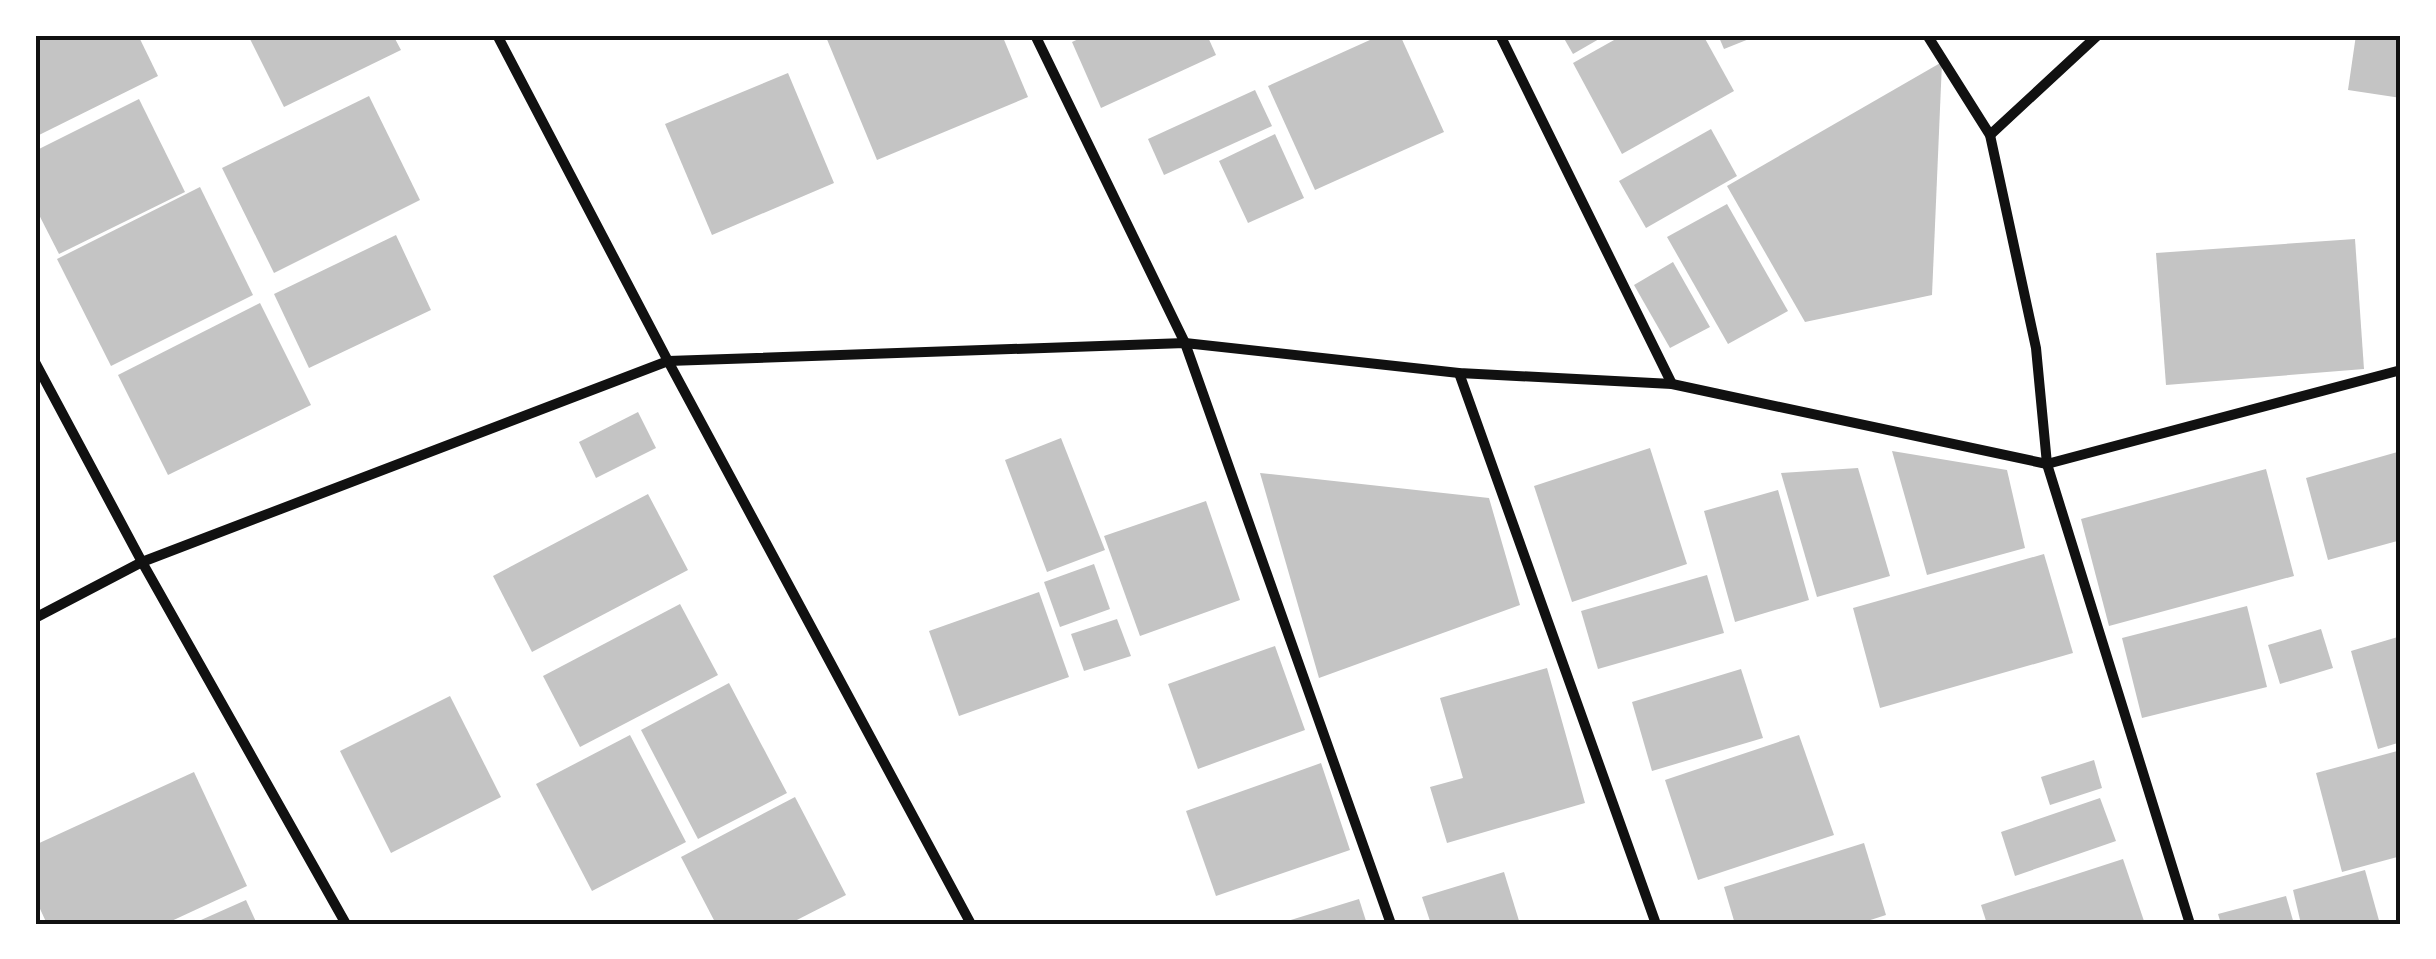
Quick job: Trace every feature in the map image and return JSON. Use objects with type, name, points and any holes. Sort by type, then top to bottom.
[{"type":"street","points":[[497,35],[971,924]]},
{"type":"street","points":[[1035,35],[1185,343],[1391,924]]},
{"type":"street","points":[[1500,35],[1672,384]]},
{"type":"street","points":[[1927,35],[1990,134],[2036,348],[2047,464],[2190,924]]},
{"type":"street","points":[[1990,134],[2098,35]]},
{"type":"street","points":[[35,618],[142,562],[668,362],[1185,343],[1459,373],[1672,384],[2047,464],[2401,370]]},
{"type":"street","points":[[35,362],[142,562],[346,924]]},
{"type":"street","points":[[1459,373],[1656,924]]},
{"type":"building","points":[[35,35],[138,35],[158,76],[35,137]]},
{"type":"building","points":[[248,35],[393,35],[401,50],[284,107]]},
{"type":"building","points":[[1002,35],[1028,97],[877,160],[826,37]]},
{"type":"building","points":[[1087,35],[1207,35],[1216,55],[1101,108],[1072,42]]},
{"type":"building","points":[[1381,35],[1400,35],[1444,132],[1315,190],[1268,86]]},
{"type":"building","points":[[1562,35],[1606,35],[1573,54]]},
{"type":"building","points":[[1623,35],[1703,35],[1734,91],[1622,154],[1573,63]]},
{"type":"building","points":[[1718,35],[1759,35],[1724,49]]},
{"type":"building","points":[[2356,35],[2401,35],[2401,98],[2348,90]]},
{"type":"building","points":[[1942,62],[1932,295],[1805,322],[1727,186]]},
{"type":"building","points":[[788,73],[834,183],[712,235],[665,124]]},
{"type":"building","points":[[1255,90],[1272,126],[1164,175],[1148,139]]},
{"type":"building","points":[[369,96],[420,200],[274,273],[222,168]]},
{"type":"building","points":[[139,99],[185,192],[59,254],[35,207],[35,151]]},
{"type":"building","points":[[1711,129],[1737,176],[1646,228],[1619,181]]},
{"type":"building","points":[[1275,134],[1304,198],[1248,223],[1219,161]]},
{"type":"building","points":[[200,187],[253,295],[111,366],[57,259]]},
{"type":"building","points":[[1727,204],[1788,311],[1728,344],[1667,237]]},
{"type":"building","points":[[396,235],[431,310],[309,368],[274,294]]},
{"type":"building","points":[[2355,239],[2364,369],[2166,385],[2156,253]]},
{"type":"building","points":[[1673,262],[1710,327],[1670,348],[1634,285]]},
{"type":"building","points":[[260,303],[311,405],[168,475],[118,375]]},
{"type":"building","points":[[638,412],[656,448],[596,478],[579,442]]},
{"type":"building","points":[[1061,438],[1105,550],[1047,572],[1005,460]]},
{"type":"building","points":[[1650,448],[1687,564],[1572,602],[1534,486]]},
{"type":"building","points":[[1892,451],[2007,470],[2025,548],[1927,575]]},
{"type":"building","points":[[2401,451],[2401,540],[2328,560],[2306,478]]},
{"type":"building","points":[[1858,468],[1890,576],[1817,597],[1781,473]]},
{"type":"building","points":[[2266,469],[2294,576],[2109,626],[2081,519]]},
{"type":"building","points":[[1260,473],[1489,498],[1520,605],[1319,678]]},
{"type":"building","points":[[1778,490],[1809,600],[1735,622],[1704,511]]},
{"type":"building","points":[[648,494],[688,570],[532,652],[493,576]]},
{"type":"building","points":[[1206,501],[1240,600],[1140,636],[1104,536]]},
{"type":"building","points":[[2044,554],[2073,653],[1880,708],[1853,608]]},
{"type":"building","points":[[1094,564],[1110,609],[1060,627],[1044,582]]},
{"type":"building","points":[[1707,575],[1724,633],[1598,669],[1581,611]]},
{"type":"building","points":[[1039,592],[1069,677],[959,716],[929,631]]},
{"type":"building","points":[[680,604],[718,675],[580,747],[543,676]]},
{"type":"building","points":[[2247,606],[2267,687],[2142,718],[2122,638]]},
{"type":"building","points":[[1117,619],[1131,656],[1084,671],[1071,634]]},
{"type":"building","points":[[2321,629],[2333,668],[2280,684],[2268,645]]},
{"type":"building","points":[[2401,636],[2401,742],[2378,749],[2351,651]]},
{"type":"building","points":[[1275,646],[1305,730],[1198,769],[1168,684]]},
{"type":"building","points":[[1547,668],[1585,803],[1447,843],[1430,787],[1463,778],[1440,698]]},
{"type":"building","points":[[1741,669],[1763,738],[1652,771],[1632,702]]},
{"type":"building","points":[[729,683],[787,793],[698,839],[641,730]]},
{"type":"building","points":[[450,696],[501,797],[391,853],[340,751]]},
{"type":"building","points":[[630,735],[686,842],[592,891],[536,784]]},
{"type":"building","points":[[1799,735],[1834,835],[1698,880],[1665,780]]},
{"type":"building","points":[[2401,750],[2401,856],[2342,872],[2316,773]]},
{"type":"building","points":[[2094,760],[2102,788],[2050,805],[2041,777]]},
{"type":"building","points":[[1321,763],[1350,850],[1216,896],[1186,811]]},
{"type":"building","points":[[194,772],[247,886],[165,924],[47,924],[35,898],[35,845]]},
{"type":"building","points":[[795,797],[846,895],[789,924],[716,924],[681,857]]},
{"type":"building","points":[[2100,798],[2116,841],[2015,876],[2001,832]]},
{"type":"building","points":[[1864,843],[1886,915],[1858,924],[1735,924],[1724,887]]},
{"type":"building","points":[[2123,859],[2145,924],[1987,924],[1981,905]]},
{"type":"building","points":[[2365,870],[2380,924],[2301,924],[2293,890]]},
{"type":"building","points":[[1504,872],[1520,924],[1431,924],[1422,897]]},
{"type":"building","points":[[2286,896],[2294,924],[2221,924],[2218,914]]},
{"type":"building","points":[[1359,899],[1367,924],[1281,924],[1281,923]]},
{"type":"building","points":[[246,900],[257,924],[192,924]]}]
